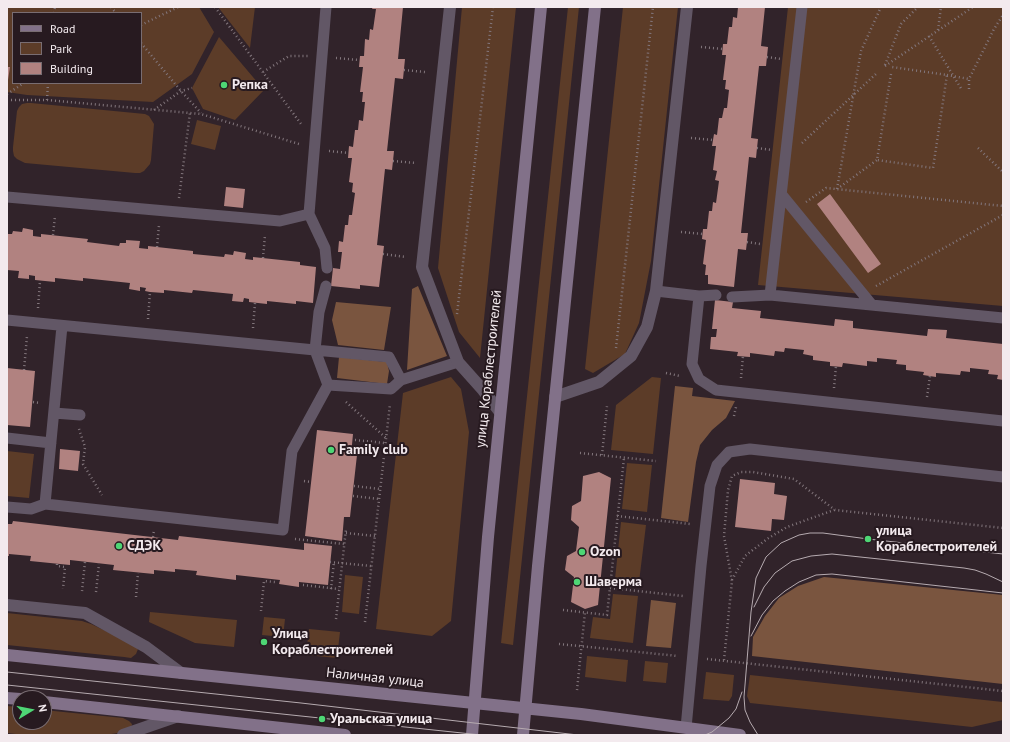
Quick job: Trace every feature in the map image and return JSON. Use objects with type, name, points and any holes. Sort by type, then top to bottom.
[{"type":"main road","name":"улица Кораблестроителей","points":[[472,735],[488,537],[541,7]]},
{"type":"main road","points":[[523,735],[538,566],[595,7]]},
{"type":"main road","name":"Наличная улица","points":[[7,655],[581,714],[740,735]]},
{"type":"main road","points":[[52,703],[345,735]]},
{"type":"street","points":[[450,7],[422,267],[458,362],[500,412]]},
{"type":"street","points":[[555,397],[599,382],[631,356],[647,327],[656,291],[687,7]]},
{"type":"street","points":[[7,605],[85,613],[146,647],[181,673]]},
{"type":"street","points":[[123,735],[178,716]]},
{"type":"lane","points":[[326,7],[309,214],[325,248],[327,268]]},
{"type":"lane","points":[[770,295],[803,7]]},
{"type":"lane","points":[[782,195],[872,305]]},
{"type":"lane","points":[[7,197],[280,221],[309,214]]},
{"type":"lane","points":[[7,507],[31,510],[45,504],[283,530],[292,451],[328,385],[315,350],[319,312],[326,286]]},
{"type":"lane","points":[[656,291],[699,296],[716,295]]},
{"type":"lane","points":[[732,297],[770,295],[1003,318]]},
{"type":"lane","points":[[699,296],[692,364],[699,379],[716,390],[1003,421]]},
{"type":"lane","points":[[7,320],[389,357],[401,380]]},
{"type":"lane","points":[[45,504],[62,326]]},
{"type":"lane","points":[[328,385],[391,389],[401,380],[458,362]]},
{"type":"lane","points":[[54,413],[77,415]]},
{"type":"lane","points":[[7,438],[51,443]]},
{"type":"lane","points":[[686,728],[710,486],[717,465],[729,452],[750,449],[1003,477]]},
{"type":"path","points":[[142,25],[178,7]]},
{"type":"path","points":[[215,7],[315,146]]},
{"type":"path","points":[[457,314],[493,7]]},
{"type":"path","points":[[615,355],[653,7]]},
{"type":"path","points":[[837,189],[861,51],[881,7]]},
{"type":"path","points":[[918,7],[901,24],[885,66],[973,7]]},
{"type":"path","points":[[938,30],[941,7]]},
{"type":"path","points":[[969,89],[970,78],[994,29],[1003,16]]},
{"type":"path","points":[[929,36],[962,90]]},
{"type":"path","points":[[142,44],[201,114]]},
{"type":"path","points":[[701,47],[723,49]]},
{"type":"path","points":[[263,72],[289,56]]},
{"type":"path","points":[[322,56],[359,60]]},
{"type":"path","points":[[892,67],[970,78]]},
{"type":"path","points":[[404,70],[426,72]]},
{"type":"path","points":[[786,158],[878,72]]},
{"type":"path","points":[[877,160],[891,74]]},
{"type":"path","points":[[837,189],[877,160],[933,168],[947,75]]},
{"type":"path","points":[[7,94],[22,84]]},
{"type":"path","points":[[47,100],[48,84]]},
{"type":"path","points":[[154,110],[181,91],[192,88]]},
{"type":"path","points":[[7,100],[47,100],[201,114],[315,146],[349,153]]},
{"type":"path","points":[[177,212],[190,113]]},
{"type":"path","points":[[691,138],[713,140]]},
{"type":"path","points":[[978,148],[1003,172]]},
{"type":"path","points":[[393,161],[416,163]]},
{"type":"path","points":[[794,210],[826,188],[1003,206]]},
{"type":"path","points":[[157,247],[161,211]]},
{"type":"path","points":[[862,293],[1003,215]]},
{"type":"path","points":[[263,258],[267,220]]},
{"type":"path","points":[[681,232],[703,234]]},
{"type":"path","points":[[383,254],[406,257]]},
{"type":"path","points":[[24,370],[40,280]]},
{"type":"path","points":[[146,334],[150,292]]},
{"type":"path","points":[[251,344],[255,303]]},
{"type":"path","points":[[740,392],[743,356]]},
{"type":"path","points":[[833,402],[836,366]]},
{"type":"path","points":[[926,413],[930,376]]},
{"type":"path","points":[[328,385],[386,438]]},
{"type":"path","points":[[365,622],[391,389]]},
{"type":"path","points":[[602,456],[607,406]]},
{"type":"path","points":[[77,415],[85,447],[83,464],[102,496]]},
{"type":"path","points":[[355,440],[385,443]]},
{"type":"path","points":[[580,453],[656,461]]},
{"type":"path","points":[[563,610],[607,615],[624,458]]},
{"type":"path","points":[[724,660],[732,581],[724,536],[728,490],[732,476],[741,472],[753,472],[794,479],[835,510]]},
{"type":"path","points":[[354,486],[380,489]]},
{"type":"path","points":[[353,496],[379,499]]},
{"type":"path","points":[[732,581],[745,556],[767,538],[787,527],[835,510],[1003,528]]},
{"type":"path","points":[[617,516],[690,524]]},
{"type":"path","points":[[336,619],[346,528]]},
{"type":"path","points":[[283,530],[287,538],[344,544]]},
{"type":"path","points":[[346,534],[375,536]]},
{"type":"path","points":[[82,591],[85,562]]},
{"type":"path","points":[[330,562],[371,566]]},
{"type":"path","points":[[332,589],[334,562]]},
{"type":"path","points":[[57,564],[57,566],[66,567],[63,589]]},
{"type":"path","points":[[96,592],[99,564]]},
{"type":"path","points":[[136,597],[138,572]]},
{"type":"path","points":[[261,611],[264,581],[275,582]]},
{"type":"path","points":[[303,585],[339,589]]},
{"type":"path","points":[[610,588],[683,596]]},
{"type":"path","points":[[577,690],[585,612]]},
{"type":"path","points":[[559,644],[1003,690]]},
{"type":"green space","points":[[7,7],[199,7],[214,32],[192,74],[153,102],[27,95],[7,92]]},
{"type":"green space","points":[[218,7],[255,7],[250,48]]},
{"type":"green space","points":[[462,7],[516,7],[480,358],[459,332],[438,268]]},
{"type":"green space","points":[[568,7],[579,7],[513,645],[501,643]]},
{"type":"green space","points":[[623,7],[678,7],[651,261],[639,323],[625,354],[593,373],[585,369]]},
{"type":"green space","points":[[788,7],[1003,7],[1003,306],[758,285]]},
{"type":"green space","points":[[219,37],[264,90],[235,120],[203,109],[192,88]]},
{"type":"green space","points":[[27,103],[145,114],[149,116],[154,124],[150,164],[144,171],[135,173],[25,163],[14,156],[13,147],[17,111],[22,104]]},
{"type":"green space","points":[[197,120],[221,126],[215,150],[191,144]]},
{"type":"green space","points":[[451,377],[461,389],[469,432],[451,621],[432,636],[376,629],[403,393]]},
{"type":"green space","points":[[652,377],[661,378],[653,454],[611,450],[616,405]]},
{"type":"green space","points":[[7,451],[34,454],[29,498],[7,496]]},
{"type":"green space","points":[[627,463],[652,465],[647,512],[622,509]]},
{"type":"green space","points":[[621,522],[646,525],[639,582],[615,579]]},
{"type":"green space","points":[[345,575],[363,577],[359,614],[342,612]]},
{"type":"green space","points":[[613,594],[638,596],[633,643],[590,638],[593,617],[610,619]]},
{"type":"green space","points":[[150,612],[237,620],[234,647],[195,643],[149,622]]},
{"type":"green space","points":[[7,613],[82,621],[135,645],[138,649],[136,654],[131,658],[7,645]]},
{"type":"green space","points":[[264,617],[285,619],[283,637],[262,635]]},
{"type":"green space","points":[[309,629],[340,632],[337,658],[306,655]]},
{"type":"green space","points":[[587,656],[628,660],[626,682],[585,677]]},
{"type":"green space","points":[[645,661],[668,663],[666,683],[643,681]]},
{"type":"green space","points":[[706,672],[734,675],[732,696],[729,701],[703,699]]},
{"type":"green space","points":[[750,675],[1003,702],[1003,720],[972,727],[750,703],[747,696]]},
{"type":"green space","points":[[7,706],[12,706],[12,730],[52,730],[52,711],[123,718],[132,724],[131,729],[126,732],[104,735],[24,735],[7,733]]},
{"type":"shaded area","points":[[418,286],[447,356],[407,370],[412,289]]},
{"type":"shaded area","points":[[336,302],[391,307],[384,350],[338,345],[332,320]]},
{"type":"shaded area","points":[[339,357],[387,362],[389,371],[387,384],[337,378]]},
{"type":"shaded area","points":[[675,386],[693,388],[692,396],[735,401],[726,418],[712,430],[700,445],[696,462],[688,522],[661,518]]},
{"type":"shaded area","points":[[824,577],[1003,595],[1003,684],[752,656],[753,637],[765,616],[779,598],[798,586]]},
{"type":"shaded area","points":[[651,600],[676,603],[671,648],[646,646]]},
{"type":"building","points":[[373,7],[403,7],[398,59],[405,59],[403,79],[395,78],[387,151],[394,151],[393,161],[392,170],[385,169],[377,245],[384,246],[379,287],[360,285],[360,289],[331,286],[333,268],[340,269],[342,252],[338,252],[339,241],[343,242],[345,225],[348,225],[349,215],[352,215],[355,193],[352,192],[353,183],[349,182],[352,158],[348,158],[349,146],[353,147],[355,130],[358,130],[359,120],[363,121],[365,102],[362,102],[363,92],[360,92],[363,67],[359,67],[360,56],[364,56],[365,39],[369,40],[370,29],[373,30],[376,9],[372,9]]},
{"type":"building","points":[[738,7],[765,7],[761,46],[768,47],[766,66],[759,66],[751,138],[758,139],[756,158],[749,157],[741,233],[748,233],[746,250],[738,249],[734,287],[708,284],[708,275],[705,275],[706,265],[703,264],[706,240],[702,239],[703,229],[707,229],[709,211],[712,211],[713,202],[716,203],[719,181],[715,180],[717,171],[713,170],[716,146],[712,146],[714,134],[717,135],[719,118],[722,118],[724,108],[727,108],[729,90],[725,89],[726,80],[723,80],[726,55],[722,55],[723,44],[727,44],[729,27],[732,27],[733,17],[737,18]]},
{"type":"building","points":[[7,67],[10,67],[8,80],[7,80]]},
{"type":"building","points":[[226,187],[245,189],[243,208],[224,206]]},
{"type":"building","points":[[830,194],[881,264],[868,273],[817,204]]},
{"type":"building","points":[[23,228],[33,230],[33,236],[41,237],[41,234],[88,239],[87,242],[119,246],[120,243],[126,243],[126,240],[140,241],[139,248],[148,249],[148,246],[193,251],[193,254],[224,257],[225,254],[233,255],[234,251],[246,253],[245,259],[253,260],[253,257],[300,262],[300,265],[316,267],[313,303],[296,301],[296,304],[267,301],[267,304],[249,302],[249,299],[244,298],[243,302],[232,301],[233,294],[193,290],[192,293],[164,290],[164,293],[145,291],[146,288],[140,287],[140,291],[129,289],[130,283],[83,278],[83,281],[55,278],[55,282],[35,280],[35,276],[29,275],[29,279],[18,278],[19,271],[7,270],[7,234],[12,234],[13,231],[22,232]]},
{"type":"building","points":[[715,300],[733,302],[732,308],[761,311],[760,318],[834,326],[835,319],[853,321],[853,328],[927,336],[928,329],[947,330],[946,338],[1003,344],[1003,380],[997,379],[998,375],[988,374],[989,370],[970,368],[970,372],[961,371],[960,375],[936,373],[936,377],[923,375],[924,372],[906,370],[906,365],[896,364],[897,360],[877,358],[877,362],[867,361],[867,366],[843,363],[842,367],[830,366],[830,362],[813,360],[813,356],[803,354],[804,350],[785,348],[784,352],[775,351],[774,356],[750,353],[750,357],[737,356],[738,352],[710,349],[711,337],[716,337],[717,329],[712,329]]},
{"type":"building","points":[[7,368],[35,371],[30,427],[7,425]]},
{"type":"building","points":[[317,430],[353,434],[351,455],[357,455],[350,517],[344,517],[342,541],[305,536]]},
{"type":"building","points":[[60,449],[80,451],[78,471],[59,469]]},
{"type":"building","points":[[599,472],[611,478],[598,605],[585,609],[571,602],[574,577],[565,570],[567,556],[576,551],[579,527],[571,520],[572,506],[581,501],[583,476]]},
{"type":"building","points":[[740,479],[775,483],[774,494],[787,496],[784,520],[772,519],[771,531],[735,527]]},
{"type":"building","points":[[13,521],[178,540],[179,536],[304,550],[304,543],[332,546],[328,585],[299,582],[299,587],[279,584],[280,580],[236,575],[236,580],[196,575],[197,571],[175,569],[175,572],[154,570],[154,574],[113,570],[114,565],[70,560],[70,565],[30,561],[31,556],[9,554],[9,556],[7,556],[7,524],[12,524]]},
{"type":"tram line","points":[[758,735],[745,710],[744,697],[751,612],[756,578],[766,557],[781,543],[799,535],[823,533],[1003,554]]},
{"type":"tram line","points":[[754,607],[764,587],[775,573],[792,561],[811,556],[832,554],[964,568],[975,570],[1003,582]]},
{"type":"tram line","points":[[751,636],[762,615],[773,601],[799,582],[816,575],[832,574],[1003,593]]},
{"type":"tram line","points":[[7,672],[301,703],[578,735]]},
{"type":"tram line","points":[[7,685],[481,735]]},
{"type":"tram line","points":[[705,735],[712,732],[729,718],[736,709],[742,692]]},
{"type":"place","name":"Репка","points":[[224,85]]},
{"type":"place","name":"Family club","points":[[331,450]]},
{"type":"place","name":"улица Кораблестроителей","points":[[868,539]]},
{"type":"place","name":"СДЭК","points":[[119,546]]},
{"type":"place","name":"Ozon","points":[[582,552]]},
{"type":"place","name":"Шаверма","points":[[577,582]]},
{"type":"place","name":"Улица Кораблестроителей","points":[[264,642]]},
{"type":"place","name":"Уральская улица","points":[[322,719]]}]
